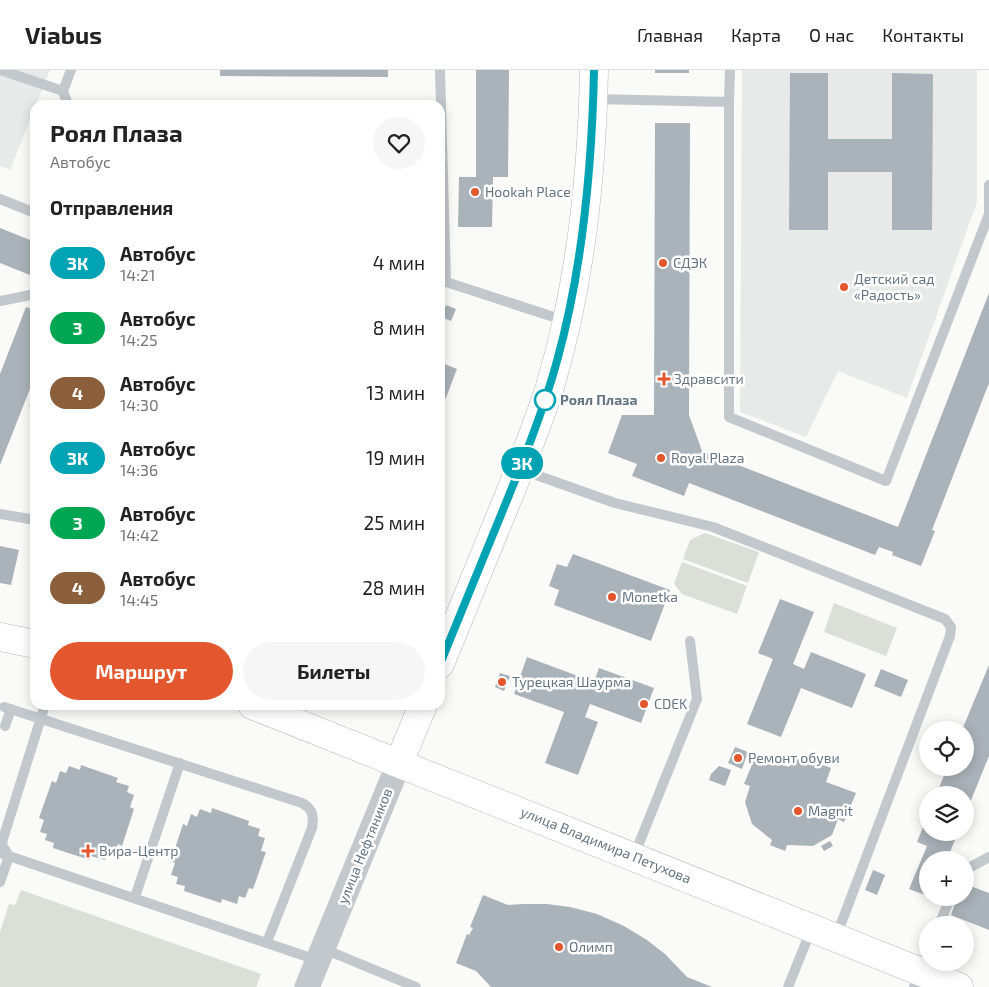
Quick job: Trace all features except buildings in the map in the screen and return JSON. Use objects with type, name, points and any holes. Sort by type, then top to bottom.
[{"type":"main road","points":[[445,652],[520,469],[550,385],[566,322],[593,178],[594,70]]},
{"type":"main road","points":[[0,637],[30,643]]},
{"type":"main road","name":"улица Владимира Петухова","points":[[265,710],[919,970]]},
{"type":"main road","name":"улица Нефтяников","points":[[399,763],[421,710]]},
{"type":"main road","name":"улица Владимира Петухова","points":[[921,971],[958,987]]},
{"type":"street","name":"улица Нефтяников","points":[[307,987],[399,763]]},
{"type":"lane","points":[[0,70],[63,91]]},
{"type":"lane","points":[[66,100],[63,91],[71,70]]},
{"type":"lane","points":[[440,70],[440,100]]},
{"type":"lane","points":[[730,70],[729,416],[886,481],[989,214],[989,185]]},
{"type":"lane","points":[[593,99],[729,102]]},
{"type":"lane","points":[[0,199],[30,211]]},
{"type":"lane","points":[[445,282],[566,322]]},
{"type":"lane","points":[[0,301],[30,295]]},
{"type":"lane","points":[[520,469],[615,503],[713,527],[945,619],[951,626],[950,636],[894,774],[824,933],[788,987]]},
{"type":"lane","points":[[0,514],[30,519]]},
{"type":"lane","points":[[633,857],[697,699],[690,641]]},
{"type":"lane","points":[[5,726],[7,708],[302,803],[308,807],[313,813],[312,828],[267,942]]},
{"type":"lane","points":[[0,882],[4,854],[3,839],[44,710]]},
{"type":"lane","points":[[135,897],[180,763]]},
{"type":"lane","points":[[4,854],[267,942],[320,954],[416,987]]},
{"type":"lane","points":[[974,865],[989,857]]},
{"type":"shaded area","points":[[0,70],[50,70],[38,100],[30,100],[30,120],[10,170],[0,166]]},
{"type":"shaded area","name":"Детский сад «Радость»","points":[[742,70],[977,70],[977,202],[907,398],[838,371],[806,437],[740,412]]},
{"type":"shaded area","points":[[705,533],[759,552],[748,583],[683,559],[690,540]]},
{"type":"shaded area","points":[[682,562],[747,586],[737,614],[682,594],[674,584]]},
{"type":"shaded area","points":[[834,603],[897,628],[886,656],[824,632]]},
{"type":"shaded area","points":[[21,890],[261,974],[256,987],[0,987],[0,932],[9,904],[15,905]]},
{"type":"bus line","name":"3К","points":[[445,652],[527,451],[558,359],[574,290],[585,215],[589,178],[594,70]]},
{"type":"place","name":"Hookah Place","points":[[475,192]]},
{"type":"place","name":"СДЭК","points":[[663,263]]},
{"type":"place","name":"Детский сад «Радость»","points":[[844,287]]},
{"type":"place","name":"Здравсити","points":[[664,379]]},
{"type":"place","name":"Роял Плаза","points":[[545,400]]},
{"type":"place","name":"Royal Plaza","points":[[661,458]]},
{"type":"place","name":"Monetka","points":[[612,597]]},
{"type":"place","name":"Турецкая Шаурма","points":[[502,682]]},
{"type":"place","name":"CDEK","points":[[644,704]]},
{"type":"place","name":"Ремонт обуви","points":[[738,758]]},
{"type":"place","name":"Magnit","points":[[798,811]]},
{"type":"place","name":"Вира-Центр","points":[[88,851]]},
{"type":"place","name":"Олимп","points":[[559,947]]}]
